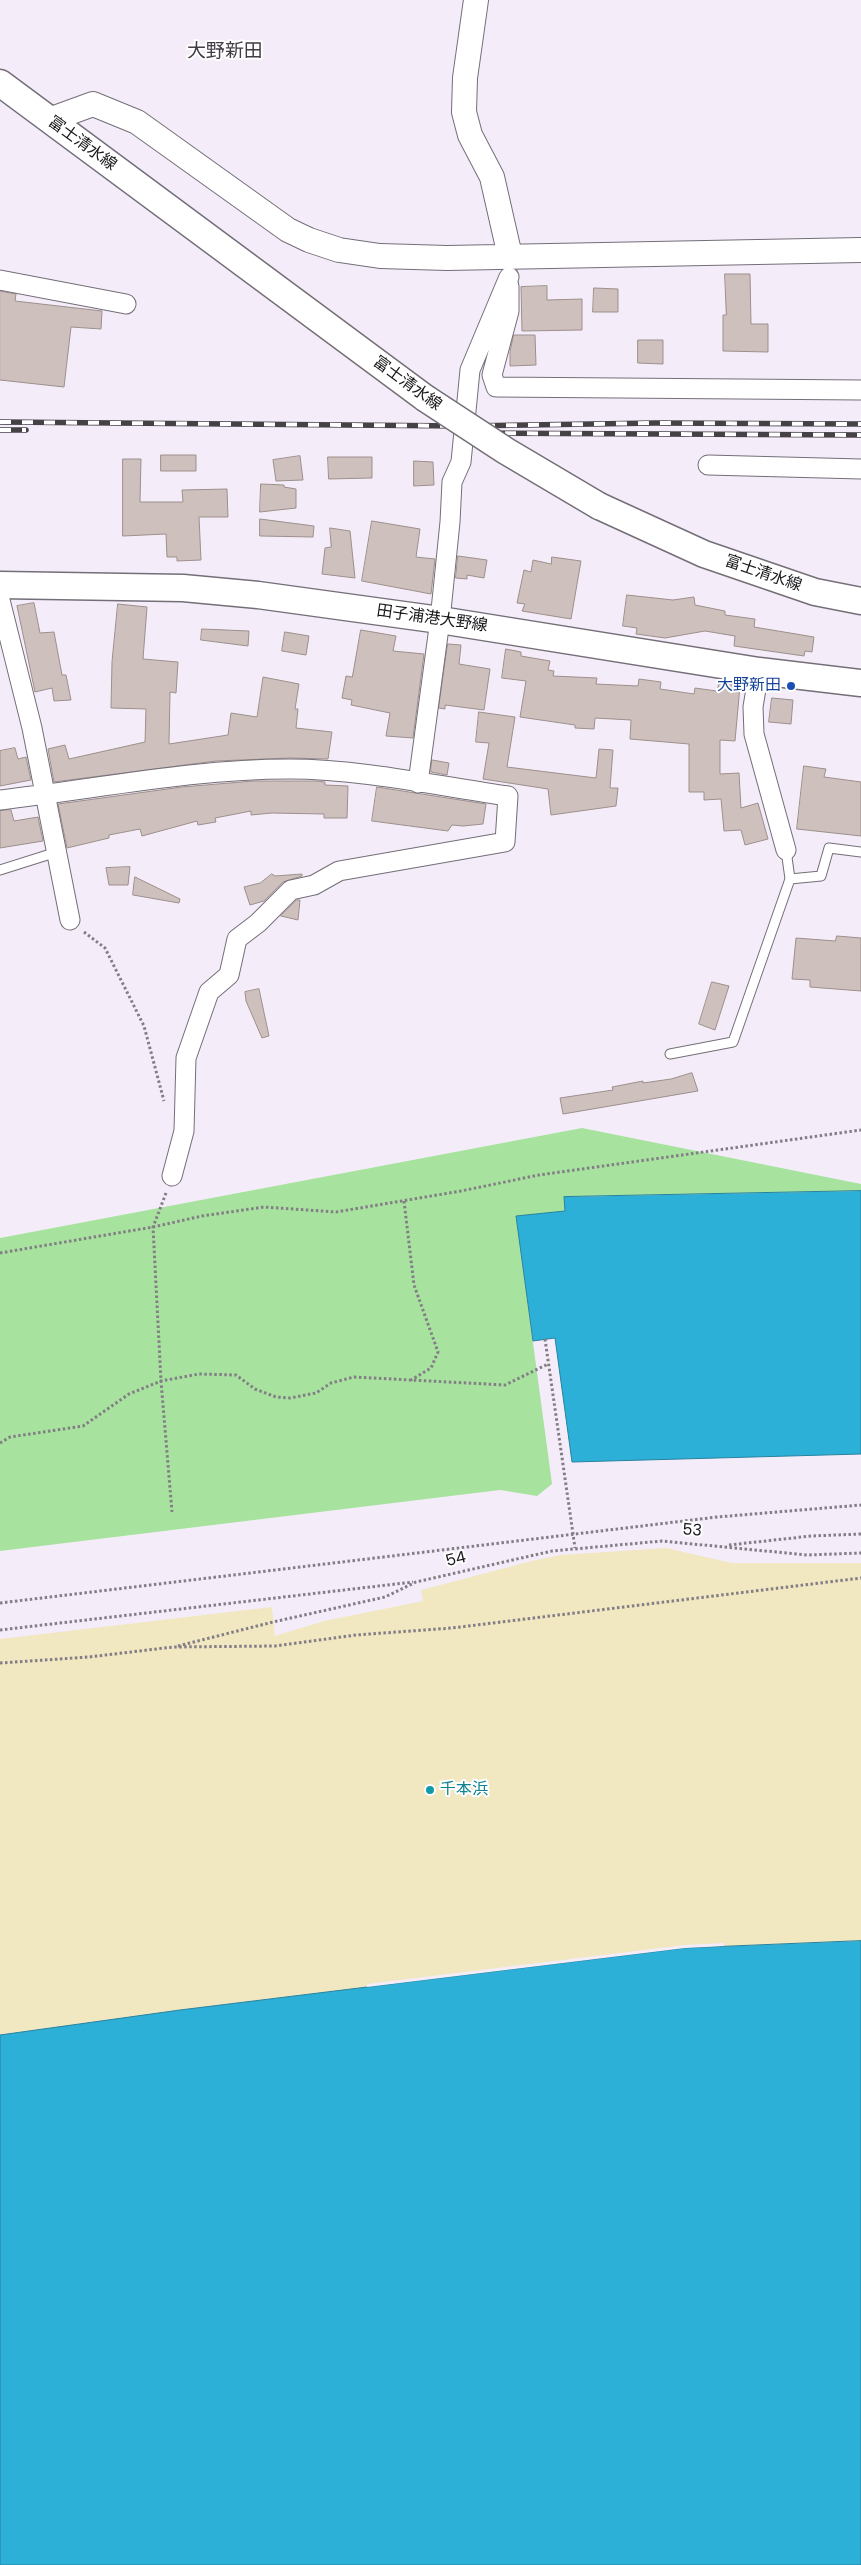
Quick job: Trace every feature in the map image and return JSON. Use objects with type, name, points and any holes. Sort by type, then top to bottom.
[{"type":"main road","name":"富士清水線","points":[[0,83],[425,398],[506,452],[599,506],[704,554],[815,592],[861,601]]},
{"type":"main road","name":"田子浦港大野線","points":[[0,585],[184,588],[258,595],[440,620],[758,671],[861,683]]},
{"type":"street","points":[[476,0],[465,78],[464,112],[470,135],[492,177],[510,267],[508,310],[492,375],[496,387],[861,390]]},
{"type":"street","points":[[49,120],[93,104],[137,122],[288,230],[339,250],[380,256],[447,258],[510,267],[861,250]]},
{"type":"street","points":[[418,783],[440,620],[452,482],[461,462],[470,370],[510,267]]},
{"type":"street","points":[[0,280],[126,304]]},
{"type":"street","points":[[708,465],[861,469]]},
{"type":"street","points":[[0,600],[32,728],[70,920]]},
{"type":"street","points":[[758,671],[753,707],[754,734],[786,850]]},
{"type":"street","points":[[0,800],[190,773],[291,769],[418,783],[508,796],[505,842],[339,871],[314,885],[291,890],[258,923],[237,939],[230,975],[209,992],[186,1058],[184,1131],[172,1176]]},
{"type":"lane","points":[[790,879],[821,876],[829,848],[861,852]]},
{"type":"lane","points":[[670,1054],[733,1042],[790,879],[786,850]]},
{"type":"lane","points":[[0,870],[57,852]]},
{"type":"path","points":[[70,920],[105,948],[144,1026],[163,1090],[165,1109]]},
{"type":"path","points":[[0,1253],[153,1227],[202,1216],[264,1207],[336,1212],[539,1175],[861,1130]]},
{"type":"path","points":[[172,1176],[153,1227],[161,1381],[172,1512]]},
{"type":"path","points":[[404,1201],[414,1285],[438,1352],[431,1368],[411,1380]]},
{"type":"path","points":[[546,1339],[575,1548]]},
{"type":"path","points":[[0,1443],[10,1438],[84,1426],[121,1398],[161,1381],[199,1374],[236,1375],[255,1389],[276,1396],[290,1398],[316,1393],[331,1383],[354,1377],[505,1385],[548,1364]]},
{"type":"path","points":[[0,1603],[717,1517],[861,1505]]},
{"type":"path","points":[[721,1546],[811,1536],[861,1534]]},
{"type":"path","name":"53","points":[[575,1548],[662,1541],[807,1555],[861,1553]]},
{"type":"path","name":"54","points":[[173,1648],[273,1622],[385,1597],[416,1582],[533,1554],[575,1548]]},
{"type":"path","points":[[0,1663],[89,1657],[173,1648],[275,1646],[356,1635],[452,1628],[861,1578]]},
{"type":"path","points":[[0,1630],[416,1582]]},
{"type":"green space","points":[[582,1128],[861,1184],[861,1191],[565,1197],[565,1211],[516,1216],[552,1484],[537,1496],[500,1490],[0,1551],[0,1238]]},
{"type":"sand","name":"千本浜","points":[[666,1548],[732,1563],[861,1563],[861,1941],[685,1948],[180,2010],[0,2035],[0,1639],[272,1607],[275,1636],[324,1621],[423,1601],[421,1590],[536,1560],[561,1555]]},
{"type":"water","points":[[861,1191],[861,1454],[572,1462],[555,1338],[533,1341],[516,1216],[565,1211],[564,1197]]},
{"type":"water","points":[[861,1941],[861,2565],[0,2565],[0,2035],[180,2010],[685,1948]]},
{"type":"pier","points":[[724,1943],[724,1946],[685,1948],[367,1987],[367,1984],[685,1945]]},
{"type":"building","points":[[725,274],[750,274],[751,324],[768,324],[768,352],[723,351],[723,315],[726,315]]},
{"type":"building","points":[[547,286],[547,300],[582,299],[582,330],[522,331],[521,287]]},
{"type":"building","points":[[594,288],[618,289],[618,312],[593,312]]},
{"type":"building","points":[[0,291],[16,294],[15,301],[102,311],[101,329],[71,327],[64,387],[0,380]]},
{"type":"building","points":[[514,335],[535,335],[536,365],[510,366],[510,352]]},
{"type":"building","points":[[638,340],[663,340],[663,364],[638,363]]},
{"type":"building","points":[[161,455],[196,455],[196,471],[161,471]]},
{"type":"building","points":[[300,456],[303,480],[276,481],[273,460]]},
{"type":"building","points":[[328,457],[372,457],[372,478],[329,479]]},
{"type":"building","points":[[123,459],[141,459],[140,502],[183,502],[182,490],[227,489],[228,517],[199,517],[201,560],[177,561],[177,557],[167,557],[166,534],[123,536]]},
{"type":"building","points":[[414,461],[433,462],[434,485],[414,486]]},
{"type":"building","points":[[261,484],[284,485],[284,487],[296,489],[296,508],[260,512]]},
{"type":"building","points":[[260,519],[314,526],[313,537],[260,536]]},
{"type":"building","points":[[372,521],[420,529],[416,557],[435,559],[431,594],[362,581]]},
{"type":"building","points":[[330,528],[350,531],[355,578],[322,574],[325,548],[331,547]]},
{"type":"building","points":[[458,556],[487,560],[484,578],[467,575],[467,579],[456,578]]},
{"type":"building","points":[[552,557],[581,561],[571,619],[522,611],[525,604],[517,603],[524,570],[531,572],[533,560],[551,564]]},
{"type":"building","points":[[627,595],[673,600],[694,597],[695,605],[725,611],[725,615],[755,619],[754,627],[814,637],[812,652],[805,651],[804,656],[734,646],[735,636],[705,631],[665,638],[636,634],[637,628],[623,626]]},
{"type":"building","points":[[34,603],[40,633],[54,632],[62,675],[66,675],[71,700],[54,701],[52,688],[35,692],[17,606]]},
{"type":"building","points":[[118,604],[147,607],[143,659],[178,662],[176,693],[170,692],[169,744],[228,735],[231,713],[257,717],[263,677],[299,684],[295,709],[298,709],[296,728],[332,732],[328,759],[290,758],[216,761],[54,782],[48,749],[65,745],[69,759],[145,742],[146,709],[111,708],[112,662]]},
{"type":"building","points":[[202,629],[249,631],[248,646],[201,640]]},
{"type":"building","points":[[361,630],[396,636],[393,651],[424,654],[413,738],[386,736],[390,713],[351,705],[352,700],[342,698],[346,676],[352,677]]},
{"type":"building","points":[[285,632],[309,636],[306,655],[282,651]]},
{"type":"building","points":[[448,644],[461,645],[459,664],[490,669],[484,710],[445,705],[445,709],[439,708]]},
{"type":"building","points":[[506,649],[521,652],[521,656],[550,661],[548,670],[554,671],[553,676],[597,678],[596,684],[638,686],[639,679],[661,682],[660,689],[694,694],[695,688],[717,691],[719,683],[740,686],[735,741],[720,740],[720,774],[739,773],[741,808],[758,803],[768,839],[745,845],[741,830],[724,831],[721,799],[704,800],[704,792],[689,792],[689,744],[630,739],[631,720],[595,718],[594,729],[575,728],[575,725],[520,717],[526,681],[502,678]]},
{"type":"building","points":[[772,698],[793,700],[791,724],[769,722]]},
{"type":"building","points":[[479,712],[515,717],[507,767],[596,778],[599,749],[613,750],[610,788],[618,788],[616,806],[551,815],[548,789],[483,779],[489,743],[476,742]]},
{"type":"building","points":[[15,748],[18,759],[26,757],[31,780],[0,786],[0,751]]},
{"type":"building","points":[[432,760],[449,763],[447,775],[431,772]]},
{"type":"building","points":[[804,766],[826,769],[824,777],[861,782],[861,836],[797,829]]},
{"type":"building","points":[[254,781],[316,781],[325,782],[325,785],[348,786],[347,818],[324,818],[324,814],[272,813],[251,815],[251,811],[215,818],[216,822],[198,825],[197,821],[142,836],[140,829],[109,835],[109,838],[67,848],[58,804],[182,787]]},
{"type":"building","points":[[377,787],[486,804],[483,824],[452,825],[448,831],[372,821]]},
{"type":"building","points":[[11,810],[14,821],[38,817],[43,841],[0,848],[0,811]]},
{"type":"building","points":[[130,867],[128,885],[109,885],[106,868]]},
{"type":"building","points":[[272,874],[275,876],[302,874],[302,876],[283,882],[264,901],[250,905],[244,887],[260,883]]},
{"type":"building","points":[[135,877],[180,899],[179,903],[133,895]]},
{"type":"building","points":[[297,900],[300,900],[298,920],[281,916]]},
{"type":"building","points":[[837,936],[861,938],[861,991],[810,987],[810,980],[792,979],[796,938],[835,941]]},
{"type":"building","points":[[712,982],[729,986],[715,1030],[699,1024]]},
{"type":"building","points":[[259,989],[269,1036],[262,1038],[246,1001],[245,992]]},
{"type":"building","points":[[692,1073],[698,1091],[563,1114],[560,1098],[613,1090],[612,1087],[643,1081],[643,1083],[671,1079]]},
{"type":"railway","points":[[0,422],[463,426],[656,423],[861,424]]},
{"type":"railway","points":[[0,430],[26,430]]},
{"type":"railway","points":[[461,433],[861,435]]},
{"type":"place","name":"大野新田","points":[[791,686]]},
{"type":"place","name":"千本浜","points":[[430,1790]]},
{"type":"district","name":"大野新田","points":[[225,52]]}]
